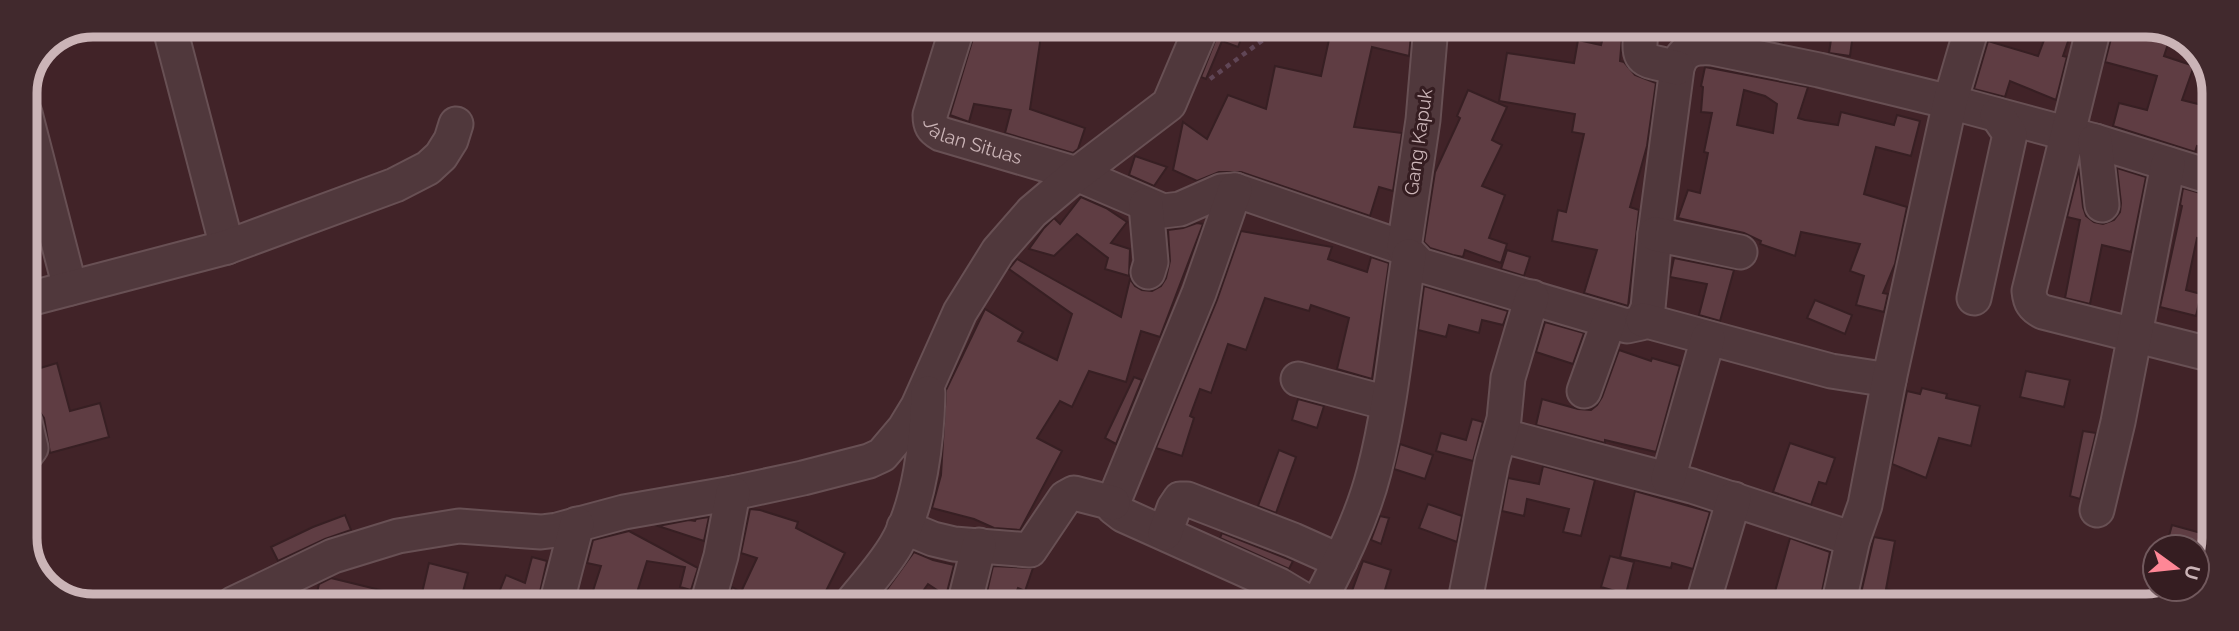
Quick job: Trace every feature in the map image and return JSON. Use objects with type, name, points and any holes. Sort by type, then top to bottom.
[{"type":"street","points":[[172,37],[227,247]]},
{"type":"street","name":"Jalan Situas","points":[[954,37],[930,115],[930,124],[934,130],[1077,174]]},
{"type":"street","points":[[254,594],[334,556],[398,536],[459,526],[541,532],[624,512],[733,493],[851,466],[882,455],[904,429],[918,406],[960,312],[998,251],[1032,212],[1169,104],[1197,37]]},
{"type":"street","name":"Gang Kapuk","points":[[1322,594],[1340,561],[1374,472],[1397,346],[1430,37]]},
{"type":"street","points":[[1641,37],[1639,50],[1644,59],[1677,68]]},
{"type":"street","points":[[1841,594],[1853,539],[1865,505],[1889,380],[1950,102],[1969,37]]},
{"type":"street","points":[[2093,37],[2081,137],[2029,291],[2030,301],[2035,308],[2043,312],[2202,352]]},
{"type":"street","points":[[1077,174],[1163,211],[1197,203],[1221,191],[1235,190],[1406,252],[1420,265],[1431,269],[1632,326],[1643,320],[1648,309],[1655,233],[1677,68],[1680,58],[1686,52],[1701,47],[1819,70],[1950,102],[2081,137],[2202,174]]},
{"type":"street","points":[[1974,298],[2010,134],[1997,115]]},
{"type":"street","points":[[37,297],[227,247],[396,185],[428,167],[441,156],[451,140],[456,124]]},
{"type":"street","points":[[2081,137],[2102,205]]},
{"type":"street","points":[[37,162],[70,288]]},
{"type":"street","points":[[2097,510],[2118,422],[2168,164]]},
{"type":"street","points":[[1235,190],[1199,293],[1113,503],[1114,508],[1123,515],[1295,594]]},
{"type":"street","points":[[1146,205],[1151,262],[1148,272]]},
{"type":"street","points":[[1655,233],[1740,252]]},
{"type":"street","points":[[1466,594],[1483,503],[1504,419],[1508,378],[1532,297]]},
{"type":"street","points":[[1643,320],[1831,371],[1889,380]]},
{"type":"street","points":[[1584,391],[1609,321]]},
{"type":"street","points":[[1668,479],[1708,338]]},
{"type":"street","points":[[1298,379],[1387,402]]},
{"type":"street","points":[[859,594],[897,544],[904,527],[923,457],[928,419],[928,381]]},
{"type":"street","points":[[1500,435],[1668,479],[1853,539]]},
{"type":"street","points":[[710,594],[721,556],[733,493]]},
{"type":"street","points":[[904,527],[946,542],[1030,550],[1065,498],[1074,493],[1113,503]]},
{"type":"street","points":[[1165,533],[1180,499],[1187,499],[1340,561]]},
{"type":"street","points":[[1706,594],[1734,499]]},
{"type":"street","points":[[559,594],[577,524]]},
{"type":"street","points":[[967,594],[979,545]]},
{"type":"path","points":[[1169,104],[1223,71],[1268,37]]},
{"type":"building","points":[[973,37],[1040,37],[1030,109],[1085,128],[1078,149],[1073,153],[1005,133],[1011,110],[974,104],[969,122],[950,115]]},
{"type":"building","points":[[1217,37],[1242,37],[1238,47],[1222,41],[1206,79],[1201,77]]},
{"type":"building","points":[[1330,37],[1411,37],[1409,56],[1372,47],[1354,127],[1402,133],[1393,191],[1379,187],[1370,216],[1241,172],[1219,172],[1197,181],[1173,170],[1183,122],[1207,139],[1228,95],[1266,109],[1275,66],[1321,76]]},
{"type":"building","points":[[1603,37],[1622,37],[1620,61],[1635,75],[1656,83],[1647,146],[1630,207],[1639,210],[1628,306],[1584,293],[1597,250],[1552,241],[1558,210],[1566,212],[1584,134],[1572,132],[1575,114],[1499,101],[1507,53],[1574,63],[1578,40],[1601,45]]},
{"type":"building","points":[[1753,37],[1785,37],[1783,43]]},
{"type":"building","points":[[1831,37],[1853,37],[1850,56],[1829,53]]},
{"type":"building","points":[[2045,37],[2070,37],[2063,56],[2067,57],[2056,100],[2010,81],[2005,97],[1974,89],[1988,41],[2038,56]]},
{"type":"building","points":[[2111,37],[2146,37],[2169,41],[2164,56],[2194,66],[2182,100],[2202,105],[2202,147],[2197,146],[2195,152],[2113,126],[2119,103],[2147,110],[2157,76],[2105,62]]},
{"type":"building","points":[[1705,67],[1808,87],[1798,118],[1805,120],[1838,125],[1841,112],[1894,125],[1897,115],[1920,121],[1911,156],[1876,147],[1864,194],[1907,207],[1895,264],[1883,293],[1888,294],[1884,312],[1856,305],[1864,276],[1850,271],[1860,244],[1801,232],[1795,256],[1760,244],[1761,241],[1744,233],[1678,218],[1688,190],[1700,193],[1708,153],[1704,152],[1712,113],[1701,112],[1701,86]],"holes":[[[1744,90],[1765,96],[1777,104],[1773,133],[1737,125]]]},
{"type":"building","points":[[1468,90],[1507,107],[1492,140],[1502,145],[1482,186],[1505,195],[1489,238],[1507,244],[1501,263],[1465,250],[1463,257],[1453,255],[1430,248],[1424,242],[1435,172],[1460,118],[1457,116]]},
{"type":"building","points":[[1135,156],[1167,167],[1154,186],[1129,175]]},
{"type":"building","points":[[2117,168],[2146,177],[2131,252],[2102,245],[2090,304],[2065,298],[2080,220],[2067,217],[2079,169],[2086,216],[2103,224],[2114,220],[2120,212]]},
{"type":"building","points":[[2183,188],[2202,194],[2202,239],[2197,238],[2186,290],[2201,294],[2196,316],[2160,307],[2182,206]]},
{"type":"building","points":[[1081,197],[1106,208],[1127,222],[1111,243],[1130,249],[1129,276],[1105,269],[1108,258],[1077,234],[1054,256],[1029,249],[1054,218],[1060,224]]},
{"type":"building","points":[[1203,224],[1160,337],[1141,331],[1126,382],[1089,371],[1072,407],[1060,401],[1037,438],[1062,451],[1020,530],[994,528],[974,519],[932,508],[941,475],[946,390],[985,309],[1023,332],[1018,341],[1057,360],[1072,314],[1009,269],[1017,259],[1121,317],[1130,279],[1142,290],[1152,291],[1161,286],[1166,278],[1170,261],[1168,230]]},
{"type":"building","points":[[1241,231],[1332,247],[1328,259],[1367,272],[1371,257],[1389,263],[1372,379],[1337,369],[1349,318],[1311,305],[1309,311],[1265,298],[1246,350],[1228,344],[1211,393],[1200,389],[1190,416],[1194,418],[1182,456],[1156,448],[1217,300]]},
{"type":"building","points":[[1507,250],[1530,257],[1524,276],[1501,269]]},
{"type":"building","points":[[1674,258],[1734,270],[1720,321],[1699,315],[1707,284],[1670,277]]},
{"type":"building","points":[[1424,286],[1508,311],[1503,325],[1482,320],[1479,333],[1449,325],[1446,337],[1418,330]]},
{"type":"building","points":[[1815,300],[1852,315],[1845,334],[1807,318]]},
{"type":"building","points":[[1545,322],[1584,333],[1573,364],[1536,352]]},
{"type":"building","points":[[1619,350],[1651,361],[1652,358],[1680,366],[1656,452],[1605,440],[1605,443],[1536,425],[1542,399],[1578,409],[1591,410],[1597,405]]},
{"type":"building","points":[[57,363],[70,411],[100,403],[109,437],[50,453],[44,418],[37,408],[37,369]]},
{"type":"building","points":[[2026,371],[2070,380],[2064,407],[2020,397]]},
{"type":"building","points":[[1134,377],[1142,380],[1116,444],[1105,438]]},
{"type":"building","points":[[1922,388],[1947,394],[1946,398],[1980,406],[1971,446],[1939,438],[1926,478],[1892,464],[1907,391],[1920,394]]},
{"type":"building","points":[[1298,399],[1324,406],[1317,428],[1292,420]]},
{"type":"building","points":[[1472,419],[1483,422],[1473,461],[1436,451],[1441,433],[1466,440]]},
{"type":"building","points":[[2083,431],[2096,433],[2080,499],[2070,496]]},
{"type":"building","points":[[1790,443],[1835,458],[1826,484],[1819,482],[1811,505],[1773,492]]},
{"type":"building","points":[[1400,444],[1433,455],[1425,479],[1394,469]]},
{"type":"building","points":[[1279,450],[1296,457],[1276,513],[1258,506]]},
{"type":"building","points":[[1543,466],[1595,480],[1581,536],[1563,532],[1569,509],[1527,499],[1524,516],[1502,511],[1508,478],[1539,484]]},
{"type":"building","points":[[1635,491],[1710,512],[1693,569],[1672,563],[1671,568],[1620,557]]},
{"type":"building","points":[[1428,504],[1462,516],[1457,542],[1419,528]]},
{"type":"building","points":[[750,509],[798,522],[796,528],[845,553],[824,594],[730,594],[732,587],[741,592],[757,558],[741,553]]},
{"type":"building","points":[[345,515],[351,530],[278,561],[271,547]]},
{"type":"building","points":[[1380,516],[1389,518],[1381,544],[1371,540]]},
{"type":"building","points":[[709,517],[704,541],[658,526],[695,521]]},
{"type":"building","points":[[2172,525],[2201,533],[2170,533]]},
{"type":"building","points":[[629,531],[698,568],[691,590],[680,587],[685,567],[647,561],[636,594],[592,594],[601,566],[587,563],[593,540]]},
{"type":"building","points":[[1222,533],[1293,561],[1289,569],[1220,538]]},
{"type":"building","points":[[1874,537],[1895,541],[1886,589],[1894,591],[1893,594],[1861,594]]},
{"type":"building","points":[[1790,538],[1830,552],[1821,594],[1774,594]]},
{"type":"building","points":[[914,552],[954,565],[947,594],[928,584],[921,594],[884,594]]},
{"type":"building","points":[[1610,556],[1634,562],[1626,594],[1601,587]]},
{"type":"building","points":[[532,557],[547,561],[540,594],[498,594],[506,575],[525,583]]},
{"type":"building","points":[[1363,561],[1391,570],[1384,594],[1359,594],[1352,591]]},
{"type":"building","points":[[429,563],[468,573],[462,594],[422,593]]},
{"type":"building","points":[[993,566],[1033,568],[1025,591],[1018,588],[1016,594],[987,594]]},
{"type":"building","points":[[331,578],[397,594],[317,594],[319,584]]}]
